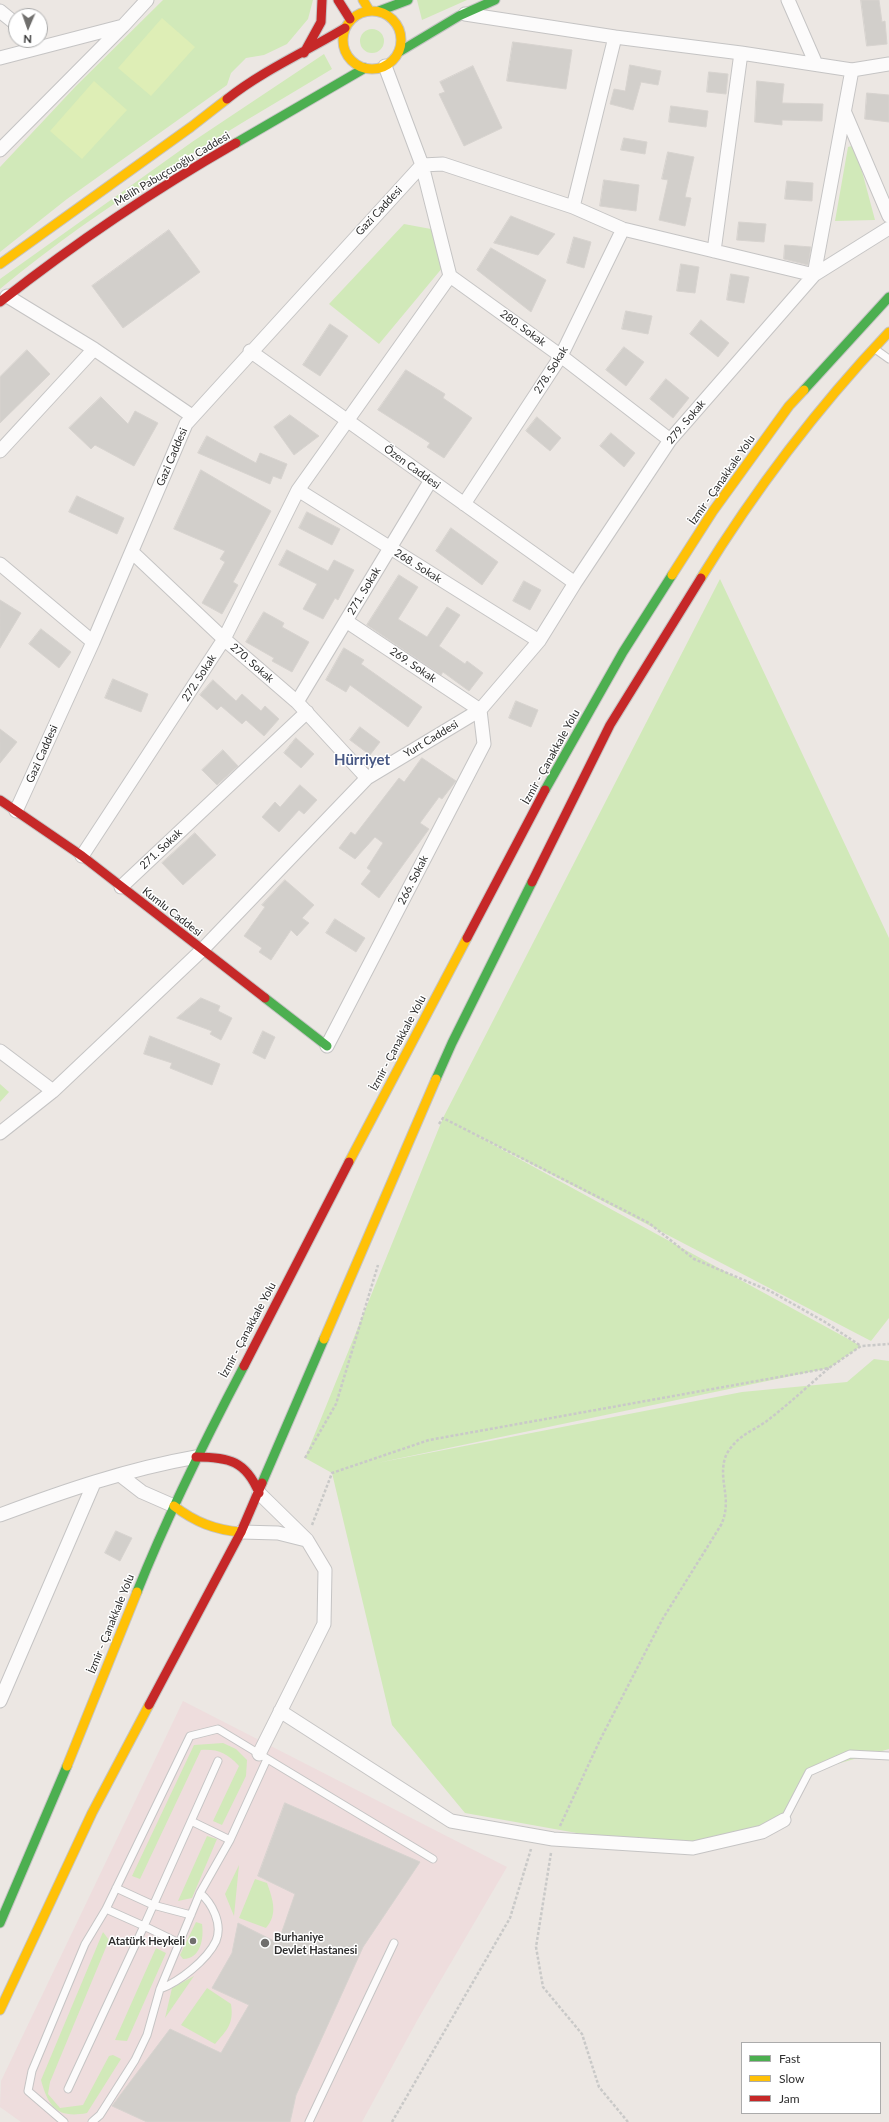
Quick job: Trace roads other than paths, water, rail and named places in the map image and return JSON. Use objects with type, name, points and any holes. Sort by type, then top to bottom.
[{"type":"main road","points":[[304,53],[319,31],[324,8],[322,0]]},
{"type":"main road","points":[[338,0],[350,19]]},
{"type":"main road","points":[[363,0],[369,10]]},
{"type":"main road","points":[[379,11],[408,0]]},
{"type":"main road","points":[[399,52],[464,14],[495,0]]},
{"type":"main road","points":[[369,10],[379,11],[388,15],[396,22],[400,31],[402,42],[399,52],[394,60],[385,66],[375,69],[365,68],[355,64],[348,57],[343,43],[345,28],[350,19],[359,13],[369,10]]},
{"type":"main road","name":"Melih Pabuçcuoğlu Caddesi","points":[[0,264],[50,226],[185,131],[246,84],[304,53],[345,28]]},
{"type":"main road","name":"Melih Pabuçcuoğlu Caddesi","points":[[4,299],[78,241],[155,191],[365,68]]},
{"type":"main road","name":"İzmir - Çanakkale Yolu","points":[[0,1923],[54,1800],[160,1534],[196,1457],[572,740],[623,652],[713,511],[789,406],[889,297]]},
{"type":"main road","points":[[0,2010],[92,1813],[241,1532],[452,1043],[610,725],[730,531],[756,494],[852,371],[889,332]]},
{"type":"main road","name":"Kumlu Caddesi","points":[[0,800],[82,856],[328,1046]]},
{"type":"main road","points":[[196,1457],[217,1457],[237,1462],[252,1477],[259,1493]]},
{"type":"main road","points":[[174,1506],[202,1526],[223,1531],[241,1532]]},
{"type":"street","points":[[0,150],[147,0]]},
{"type":"street","points":[[788,0],[816,64]]},
{"type":"street","points":[[0,11],[8,18]]},
{"type":"street","points":[[464,14],[852,70],[889,64]]},
{"type":"street","points":[[48,41],[123,26]]},
{"type":"street","points":[[573,207],[615,37]]},
{"type":"street","points":[[0,58],[27,48]]},
{"type":"street","points":[[714,250],[741,53]]},
{"type":"street","points":[[385,66],[422,165],[450,276]]},
{"type":"street","points":[[814,275],[852,70]]},
{"type":"street","points":[[845,113],[889,216]]},
{"type":"street","points":[[422,165],[443,164],[573,207],[623,229],[814,275],[889,228]]},
{"type":"street","name":"Gazi Caddesi","points":[[16,811],[94,642],[186,424],[250,351],[422,165]]},
{"type":"street","name":"278. Sokak","points":[[464,504],[561,356],[623,229]]},
{"type":"street","name":"279. Sokak","points":[[575,583],[670,440],[814,275]]},
{"type":"street","name":"280. Sokak","points":[[450,276],[561,356],[670,440]]},
{"type":"street","name":"272. Sokak","points":[[82,856],[224,639],[298,490],[450,276]]},
{"type":"street","points":[[4,299],[94,349],[192,416]]},
{"type":"street","points":[[0,451],[94,349]]},
{"type":"street","name":"Özen Caddesi","points":[[250,351],[575,583]]},
{"type":"street","name":"271. Sokak","points":[[297,702],[431,480]]},
{"type":"street","name":"268. Sokak","points":[[298,490],[539,641]]},
{"type":"street","name":"270. Sokak","points":[[132,552],[224,639],[297,702],[367,778]]},
{"type":"street","points":[[0,564],[94,642]]},
{"type":"street","name":"Yurt Caddesi","points":[[0,1134],[53,1091],[202,950],[367,778],[480,710],[539,641],[575,583]]},
{"type":"street","name":"269. Sokak","points":[[346,621],[480,710]]},
{"type":"street","name":"266. Sokak","points":[[328,1046],[484,744],[480,710]]},
{"type":"street","name":"271. Sokak","points":[[121,887],[307,712]]},
{"type":"street","points":[[0,1051],[53,1091]]},
{"type":"street","points":[[0,1514],[157,1464],[196,1457]]},
{"type":"street","points":[[120,1475],[142,1492],[174,1506]]},
{"type":"street","points":[[0,1701],[94,1483]]},
{"type":"street","points":[[259,1493],[307,1540],[325,1570],[324,1624],[280,1711],[263,1757]]},
{"type":"street","points":[[241,1532],[278,1533],[307,1540]]},
{"type":"street","points":[[280,1711],[451,1821],[553,1839],[693,1848],[762,1832],[784,1820]]},
{"type":"lane","points":[[873,348],[889,359]]},
{"type":"lane","points":[[64,2122],[28,2091],[32,2071],[85,1944],[106,1909],[190,1736],[218,1729],[433,1859]]},
{"type":"lane","points":[[784,1820],[809,1772],[850,1754],[889,1756]]},
{"type":"lane","points":[[92,2122],[100,2115],[134,2060],[147,2034],[160,1989],[179,1943],[200,1893],[230,1840],[263,1757]]},
{"type":"lane","points":[[68,2089],[144,1926],[218,1761]]},
{"type":"lane","points":[[191,1821],[230,1840]]},
{"type":"lane","points":[[116,1888],[153,1905],[191,1915]]},
{"type":"lane","points":[[160,1989],[173,1984],[196,1966],[216,1940],[218,1921],[209,1901],[200,1893]]},
{"type":"lane","points":[[106,1909],[179,1943]]},
{"type":"lane","points":[[309,2122],[394,1943]]},
{"type":"place","name":"Atatürk Heykeli","points":[[193,1941]]},
{"type":"place","name":"Burhaniye Devlet Hastanesi","points":[[265,1943]]},
{"type":"district","name":"Hürriyet","points":[[362,760]]}]
